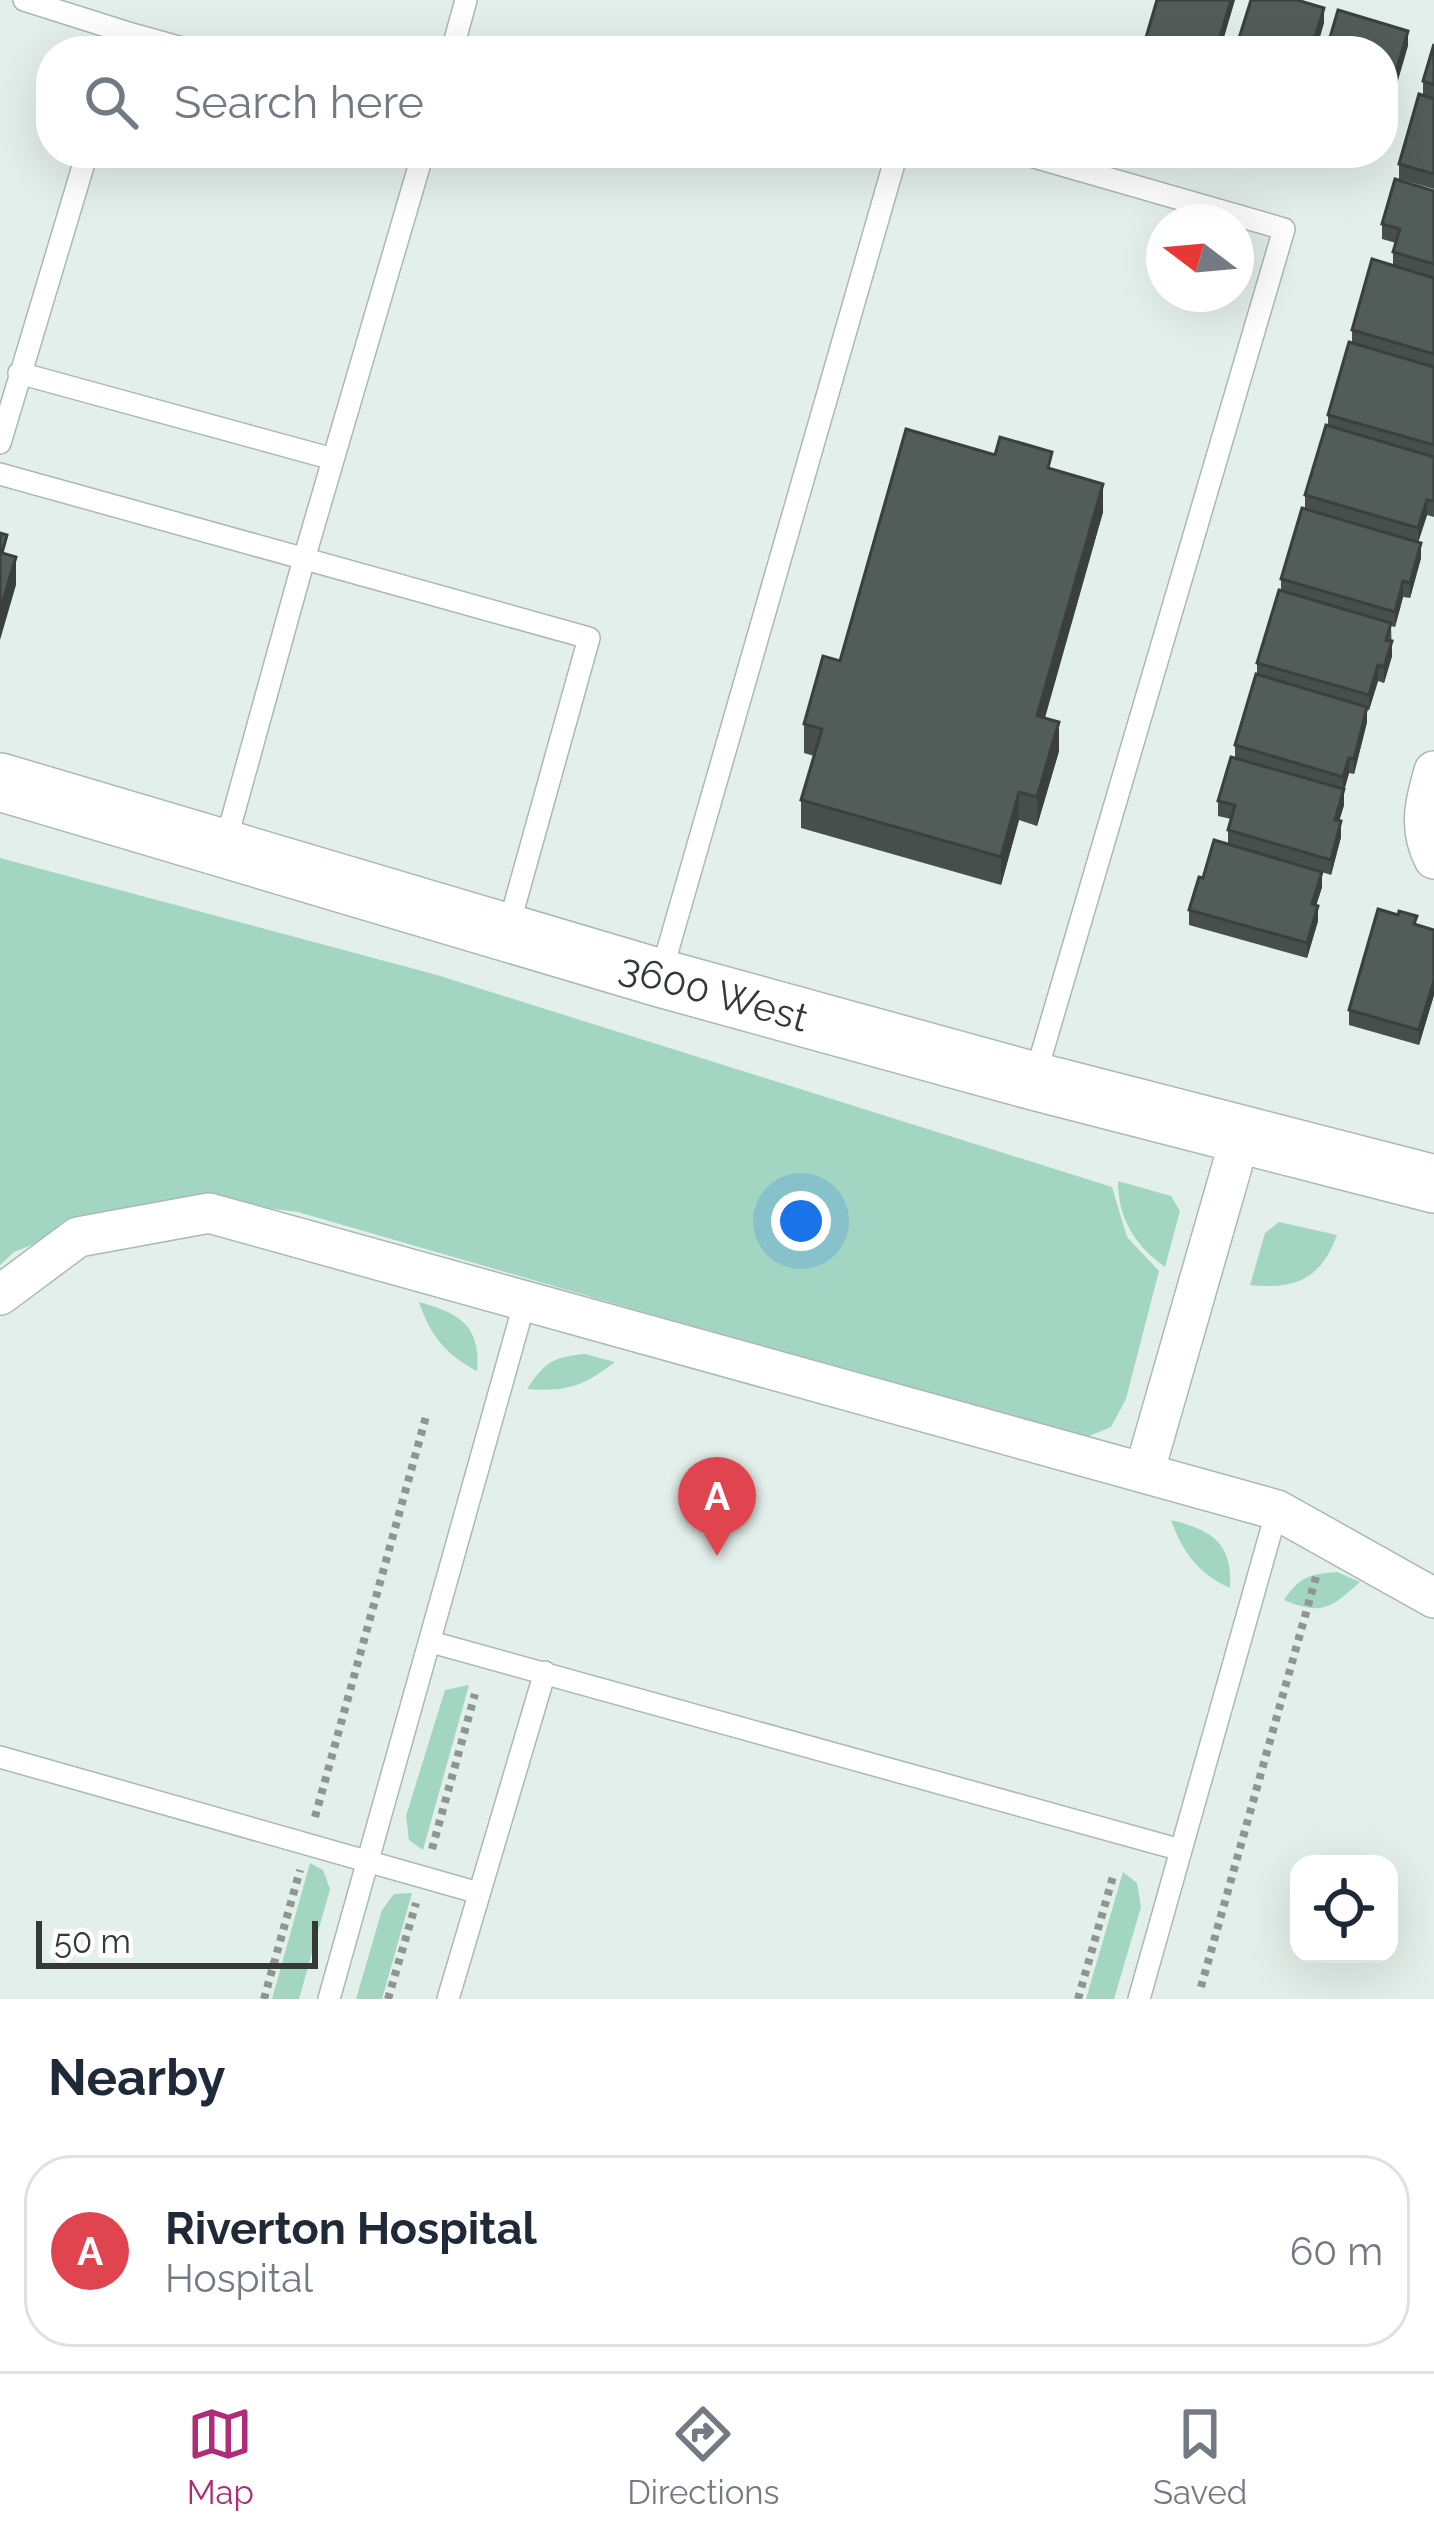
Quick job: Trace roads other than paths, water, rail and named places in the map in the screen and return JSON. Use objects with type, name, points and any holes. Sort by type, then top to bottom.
[{"type":"main road","name":"3600 West","points":[[0,782],[660,978],[1434,1184]]},
{"type":"street","points":[[1434,771],[1423,814],[1423,831],[1434,859]]},
{"type":"street","points":[[1144,1474],[1241,1136]]},
{"type":"street","points":[[0,1295],[78,1238],[209,1213],[1276,1510],[1434,1598]]},
{"type":"lane","points":[[24,0],[110,36]]},
{"type":"lane","points":[[456,36],[466,0]]},
{"type":"lane","points":[[0,443],[82,168]]},
{"type":"lane","points":[[224,848],[419,168]]},
{"type":"lane","points":[[660,978],[893,168]]},
{"type":"lane","points":[[1034,1081],[1284,229],[1072,168]]},
{"type":"lane","points":[[20,373],[333,459]]},
{"type":"lane","points":[[0,474],[589,638],[507,933]]},
{"type":"lane","points":[[329,1999],[525,1301]]},
{"type":"lane","points":[[1139,1999],[1276,1510]]},
{"type":"lane","points":[[431,1642],[1181,1850]]},
{"type":"lane","points":[[448,1999],[544,1672]]},
{"type":"lane","points":[[0,1757],[479,1893]]},
{"type":"place","name":"Riverton Hospital","points":[[717,1556]]}]
